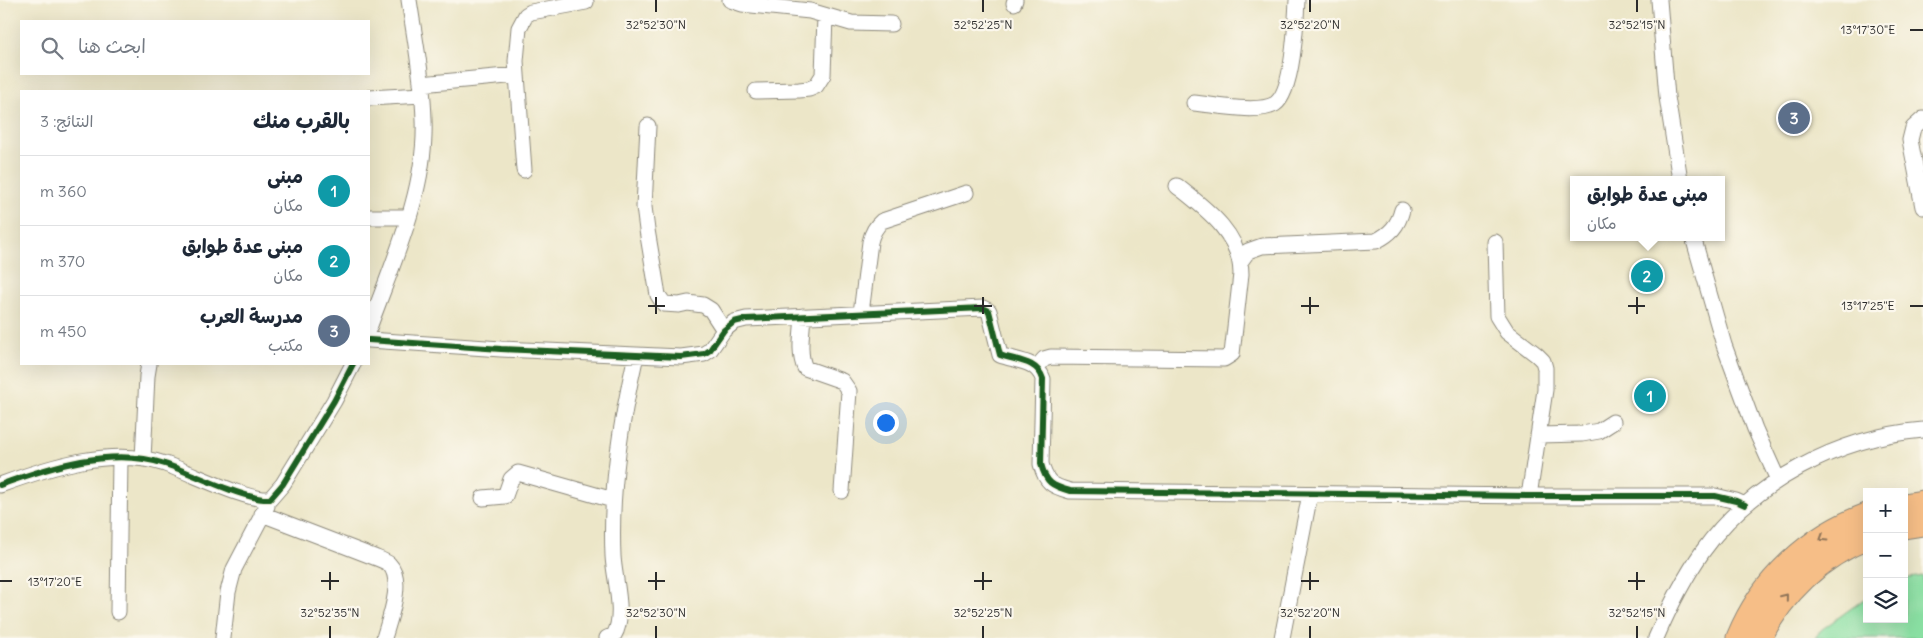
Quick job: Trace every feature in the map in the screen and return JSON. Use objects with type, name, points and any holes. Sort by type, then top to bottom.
[{"type":"highway","points":[[1908,506],[1923,504]]},
{"type":"highway","points":[[1739,638],[1762,596],[1788,565],[1821,539],[1863,518]]},
{"type":"highway","points":[[1908,525],[1923,523]]},
{"type":"highway","points":[[1759,638],[1774,611],[1798,583],[1843,548],[1863,539]]},
{"type":"street","points":[[370,325],[408,217],[420,172],[424,120],[422,90],[409,0]]},
{"type":"street","points":[[730,0],[742,4],[810,11],[851,23],[891,24]]},
{"type":"street","points":[[1194,104],[1254,108],[1275,104],[1283,96],[1288,81],[1297,0]]},
{"type":"street","points":[[1659,0],[1667,97],[1679,176]]},
{"type":"street","points":[[524,170],[516,61],[519,28],[526,14],[586,2]]},
{"type":"street","points":[[756,91],[799,90],[816,86],[823,75],[825,16]]},
{"type":"street","points":[[370,98],[517,75]]},
{"type":"street","points":[[1923,119],[1913,128],[1910,140],[1923,207]]},
{"type":"street","points":[[648,126],[644,207],[658,295],[664,304],[696,304],[707,307],[724,330]]},
{"type":"street","points":[[1037,367],[1044,359],[1051,356],[1224,359],[1232,354],[1241,274],[1240,262],[1227,232],[1219,221],[1178,186]]},
{"type":"street","points":[[861,313],[870,242],[876,226],[882,221],[966,193]]},
{"type":"street","points":[[1240,262],[1248,250],[1262,246],[1376,241],[1386,236],[1396,226],[1402,210]]},
{"type":"street","points":[[370,217],[408,217]]},
{"type":"street","points":[[1694,241],[1724,345],[1755,429],[1778,480]]},
{"type":"street","points":[[1494,242],[1497,316],[1507,332],[1537,355],[1543,361],[1545,368],[1545,390],[1529,496]]},
{"type":"street","points":[[370,340],[501,349],[681,357],[704,354],[710,350],[724,330],[734,322],[746,319],[983,308],[989,311],[1000,355],[1037,367],[1043,378],[1041,464],[1044,477],[1059,488],[1070,491],[1715,496],[1745,505]]},
{"type":"street","points":[[803,316],[802,362],[805,368],[842,380],[849,391],[842,491]]},
{"type":"street","points":[[607,638],[614,635],[620,619],[613,555],[613,500],[620,442],[636,355]]},
{"type":"street","points":[[143,459],[149,365]]},
{"type":"street","points":[[223,638],[228,592],[234,569],[270,499],[283,484],[334,401],[352,365]]},
{"type":"street","points":[[1538,434],[1599,431],[1613,422]]},
{"type":"street","points":[[1656,638],[1677,594],[1702,552],[1745,505],[1778,480],[1808,464],[1845,448],[1893,434],[1923,430]]},
{"type":"street","points":[[118,612],[120,458]]},
{"type":"street","points":[[0,485],[42,469],[70,462],[120,458],[143,459],[165,464],[260,499],[270,499]]},
{"type":"street","points":[[483,498],[505,496],[511,479],[518,473],[613,500]]},
{"type":"street","points":[[1282,638],[1310,494]]},
{"type":"street","points":[[262,514],[388,564],[394,578],[395,601],[384,638]]},
{"type":"green space","points":[[1923,576],[1923,638],[1815,638],[1821,630],[1863,600],[1863,623],[1908,623],[1908,578]]},
{"type":"cycle path","points":[[370,340],[501,349],[681,357],[704,354],[710,350],[724,330],[734,322],[746,319],[983,308],[989,311],[1000,355],[1031,365],[1036,368],[1043,379],[1041,464],[1045,476],[1051,483],[1070,491],[1715,496],[1745,505]]},
{"type":"cycle path","points":[[0,485],[81,461],[124,457],[145,459],[165,464],[247,496],[270,499],[283,484],[334,401],[352,365]]},
{"type":"place","name":"مدرسة العرب","points":[[1794,118]]},
{"type":"place","name":"مبنى عدة طوابق","points":[[1647,276]]},
{"type":"place","name":"مبنى","points":[[1650,396]]}]
